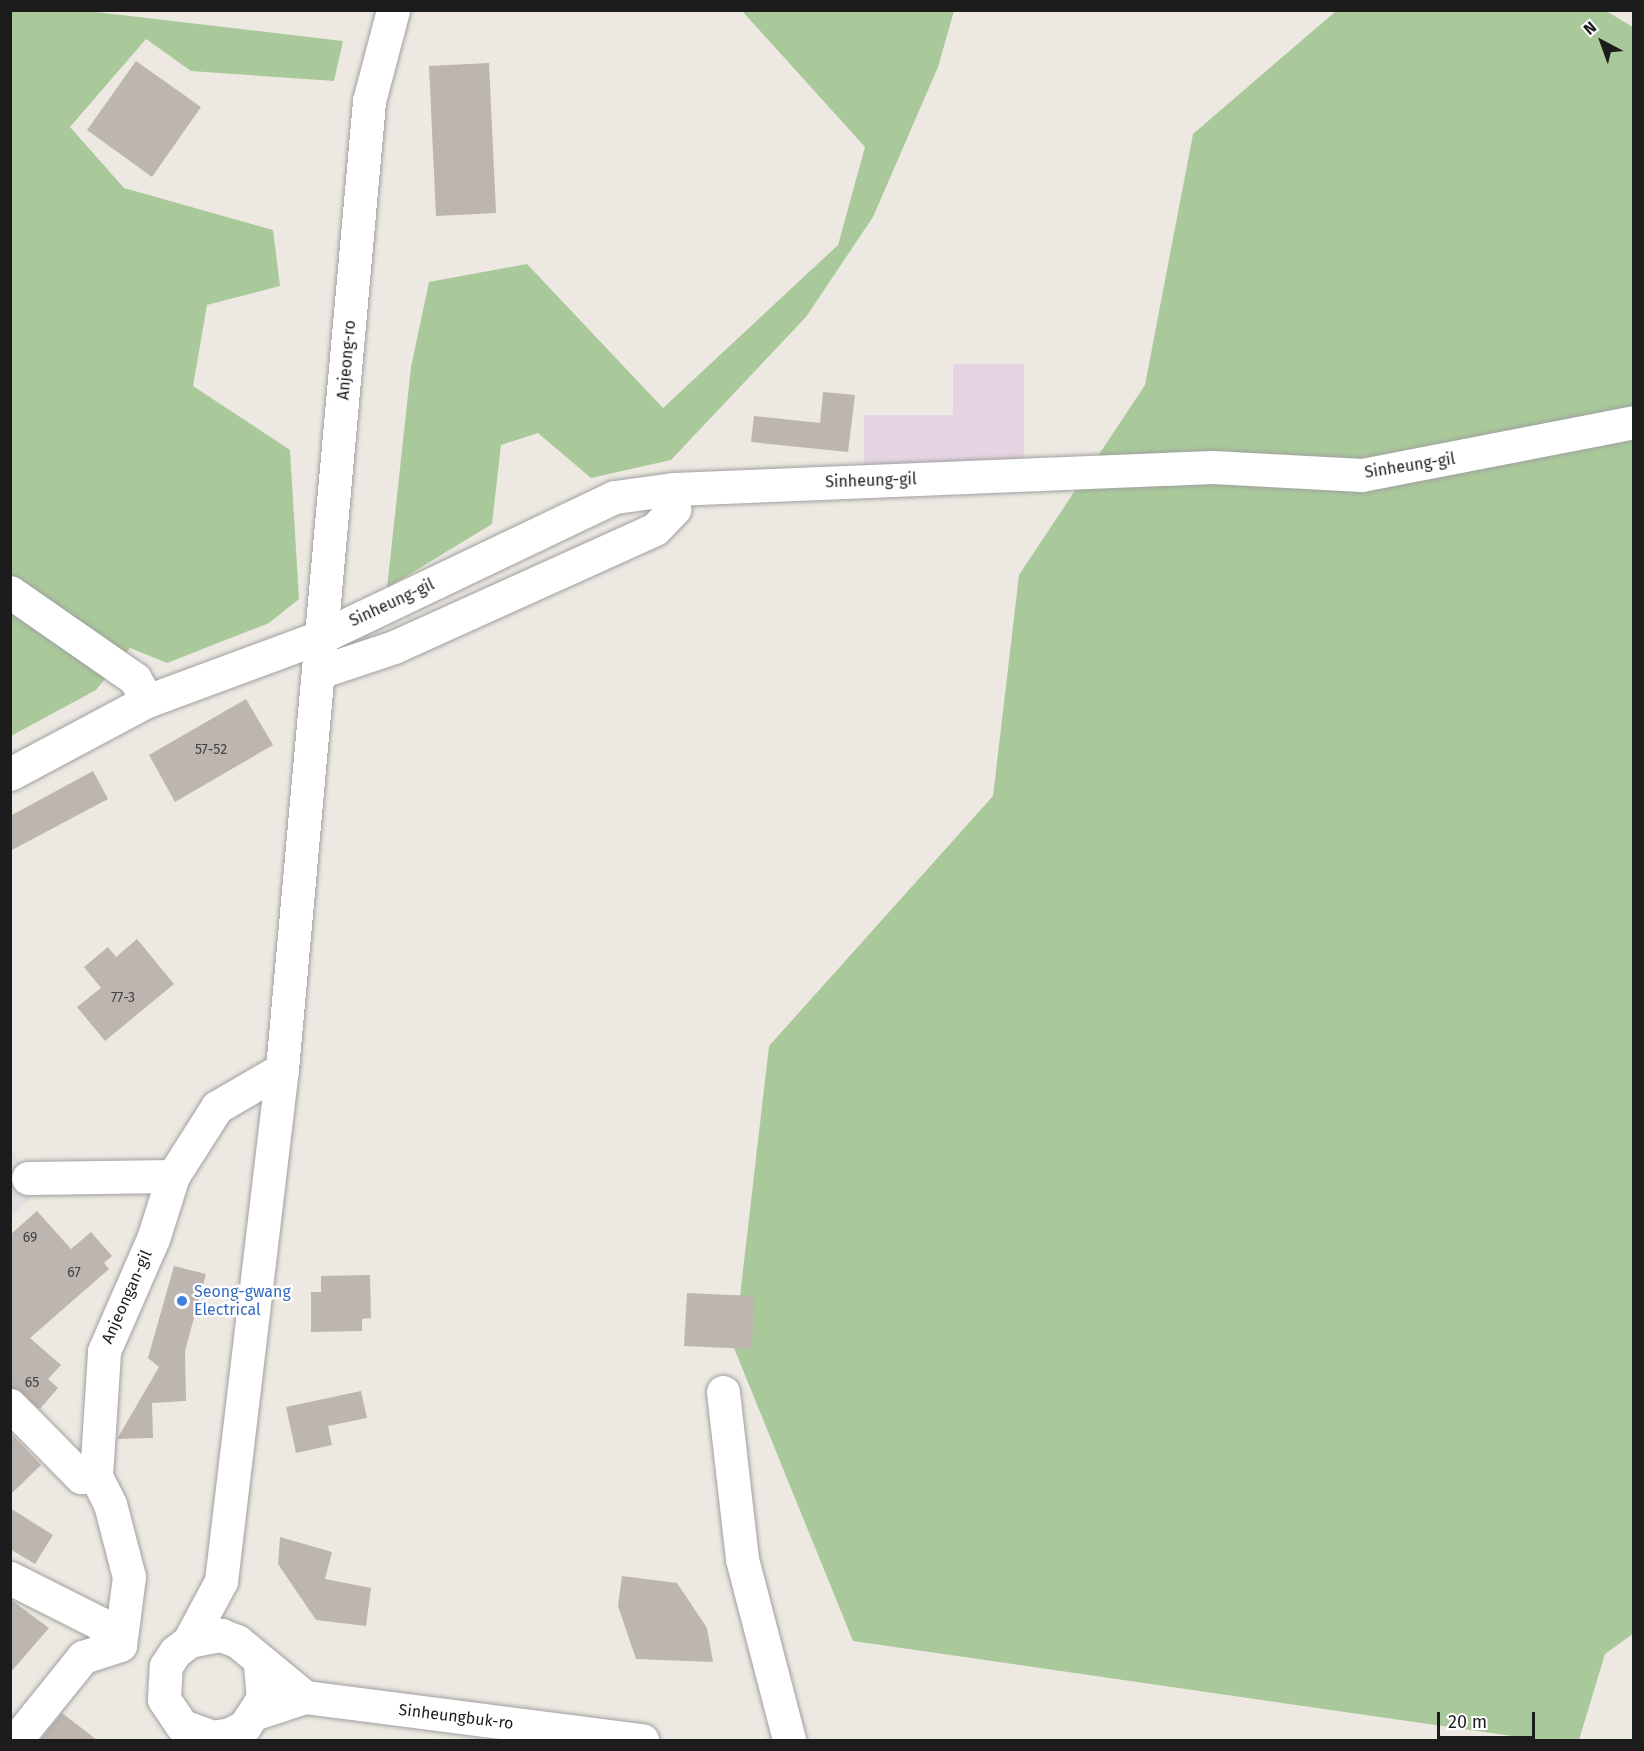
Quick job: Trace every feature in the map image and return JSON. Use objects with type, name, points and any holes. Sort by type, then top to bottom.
[{"type":"street","name":"Anjeong-ro","points":[[221,1581],[282,1070],[323,636],[369,101],[393,10]]},
{"type":"street","name":"Sinheung-gil","points":[[10,774],[147,700],[323,636],[615,497],[674,489],[1213,467],[1362,475],[1634,422]]},
{"type":"street","points":[[319,672],[394,646],[655,529],[674,509],[674,489]]},
{"type":"street","points":[[10,592],[135,679],[147,700]]},
{"type":"street","name":"Anjeongan-gil","points":[[96,1476],[104,1351],[153,1239],[173,1176],[217,1107],[282,1070]]},
{"type":"street","points":[[27,1178],[173,1176]]},
{"type":"street","points":[[723,1392],[742,1559],[789,1740]]},
{"type":"street","points":[[10,1406],[81,1477],[96,1476],[110,1504],[129,1577],[116,1644]]},
{"type":"street","points":[[10,1578],[99,1623],[116,1644],[166,1666]]},
{"type":"street","points":[[221,1581],[237,1641]]},
{"type":"street","points":[[221,1581],[189,1641],[166,1666],[164,1699],[182,1733],[228,1737],[256,1713],[305,1697]]},
{"type":"street","points":[[189,1641],[221,1635],[237,1641],[260,1665],[305,1697]]},
{"type":"street","points":[[16,1740],[82,1657],[116,1644]]},
{"type":"street","points":[[256,1713],[263,1690],[260,1665]]},
{"type":"street","name":"Sinheungbuk-ro","points":[[305,1697],[642,1740]]},
{"type":"shaded area","points":[[953,364],[1024,364],[1024,468],[864,469],[864,415],[953,415]]},
{"type":"shaded area","points":[[10,1147],[34,1195],[11,1217]]},
{"type":"green space","points":[[11,11],[87,11],[343,41],[334,81],[191,71],[146,39],[70,127],[124,188],[273,230],[280,286],[207,305],[193,386],[290,450],[299,599],[269,623],[167,663],[130,648],[96,690],[11,736]]},
{"type":"green space","points":[[742,11],[954,11],[938,67],[873,217],[806,317],[671,460],[591,478],[538,433],[501,445],[492,524],[387,588],[411,367],[429,282],[527,264],[663,408],[838,245],[865,147]]},
{"type":"green space","points":[[1336,11],[1606,11],[1633,27],[1634,1633],[1605,1654],[1579,1740],[1539,1740],[853,1641],[734,1348],[769,1046],[993,796],[1019,575],[1145,385],[1193,134]]},
{"type":"building","points":[[136,61],[201,107],[152,177],[87,130]]},
{"type":"building","points":[[489,63],[496,213],[436,216],[429,66]]},
{"type":"building","points":[[823,392],[855,395],[848,452],[751,442],[754,416],[820,423]]},
{"type":"building","points":[[246,699],[273,745],[175,802],[149,755]]},
{"type":"building","points":[[93,771],[108,799],[10,851],[10,816]]},
{"type":"building","points":[[137,939],[174,984],[105,1041],[77,1007],[101,988],[84,967],[108,947],[116,957]]},
{"type":"building","points":[[37,1211],[71,1249],[91,1232],[112,1256],[104,1263],[109,1269],[30,1338],[61,1365],[48,1379],[58,1388],[40,1409],[10,1387],[10,1235]]},
{"type":"building","points":[[174,1266],[206,1274],[185,1351],[186,1401],[152,1403],[153,1438],[117,1439],[159,1367],[148,1358]]},
{"type":"building","points":[[370,1275],[371,1318],[362,1319],[362,1331],[311,1332],[311,1292],[321,1292],[321,1276]]},
{"type":"building","points":[[687,1293],[754,1296],[752,1349],[684,1346]]},
{"type":"building","points":[[361,1391],[367,1418],[328,1426],[332,1445],[296,1453],[286,1407]]},
{"type":"building","points":[[10,1432],[41,1465],[10,1495]]},
{"type":"building","points":[[10,1508],[53,1535],[35,1564],[10,1549]]},
{"type":"building","points":[[280,1537],[332,1552],[325,1579],[371,1588],[366,1626],[316,1620],[278,1564]]},
{"type":"building","points":[[622,1576],[677,1583],[707,1628],[713,1662],[636,1659],[618,1606]]},
{"type":"building","points":[[10,1599],[49,1628],[10,1673]]},
{"type":"building","points":[[62,1713],[97,1740],[40,1740]]},
{"type":"place","name":"Seong-gwang Electrical","points":[[182,1301]]}]
